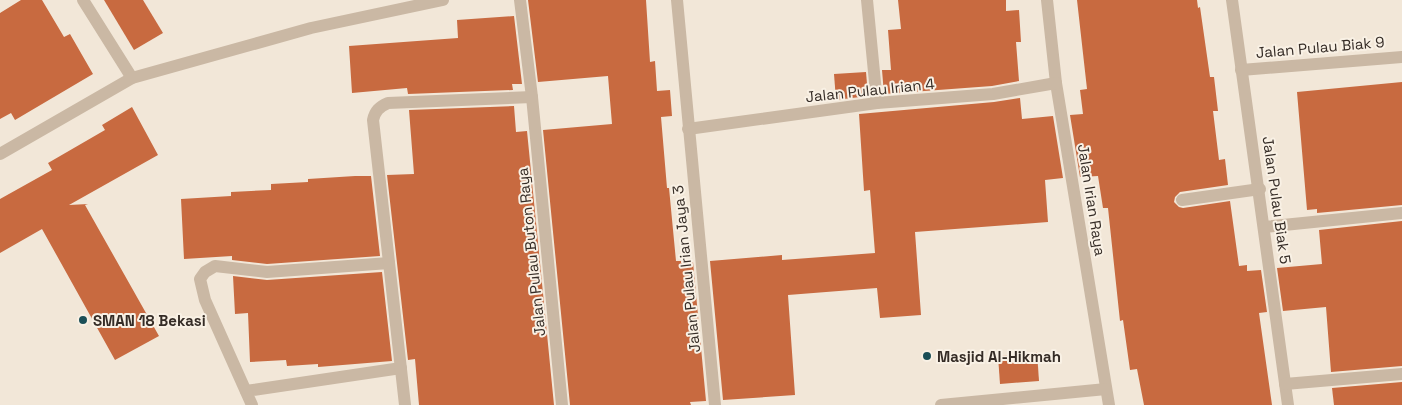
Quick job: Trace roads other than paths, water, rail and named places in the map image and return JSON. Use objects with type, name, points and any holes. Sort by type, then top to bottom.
[{"type":"street","points":[[83,0],[132,78]]},
{"type":"street","points":[[0,154],[132,78],[311,28],[414,3],[443,0]]},
{"type":"street","name":"Jalan Pulau Buton Raya","points":[[520,0],[532,97],[562,405]]},
{"type":"street","name":"Jalan Pulau Irian Jaya 3","points":[[677,0],[715,405]]},
{"type":"street","points":[[867,0],[877,103]]},
{"type":"street","name":"Jalan Irian Raya","points":[[1047,0],[1056,83],[1109,405]]},
{"type":"street","name":"Jalan Pulau Biak 5","points":[[1232,0],[1260,189],[1288,405]]},
{"type":"street","name":"Jalan Pulau Biak 9","points":[[1241,70],[1402,57]]},
{"type":"street","name":"Jalan Pulau Irian 4","points":[[688,129],[877,103],[993,94],[1056,83]]},
{"type":"street","points":[[405,405],[373,120],[375,113],[388,103],[532,97]]},
{"type":"street","points":[[1182,200],[1260,189]]},
{"type":"street","points":[[1264,227],[1402,213]]},
{"type":"street","points":[[252,405],[205,300],[200,279],[205,272],[216,266],[266,272],[389,263]]},
{"type":"street","points":[[246,391],[401,368]]},
{"type":"street","points":[[1285,384],[1402,374]]},
{"type":"street","points":[[941,405],[1106,389]]},
{"type":"place","name":"SMAN 18 Bekasi","points":[[83,320]]},
{"type":"place","name":"Masjid Al-Hikmah","points":[[927,356]]}]
